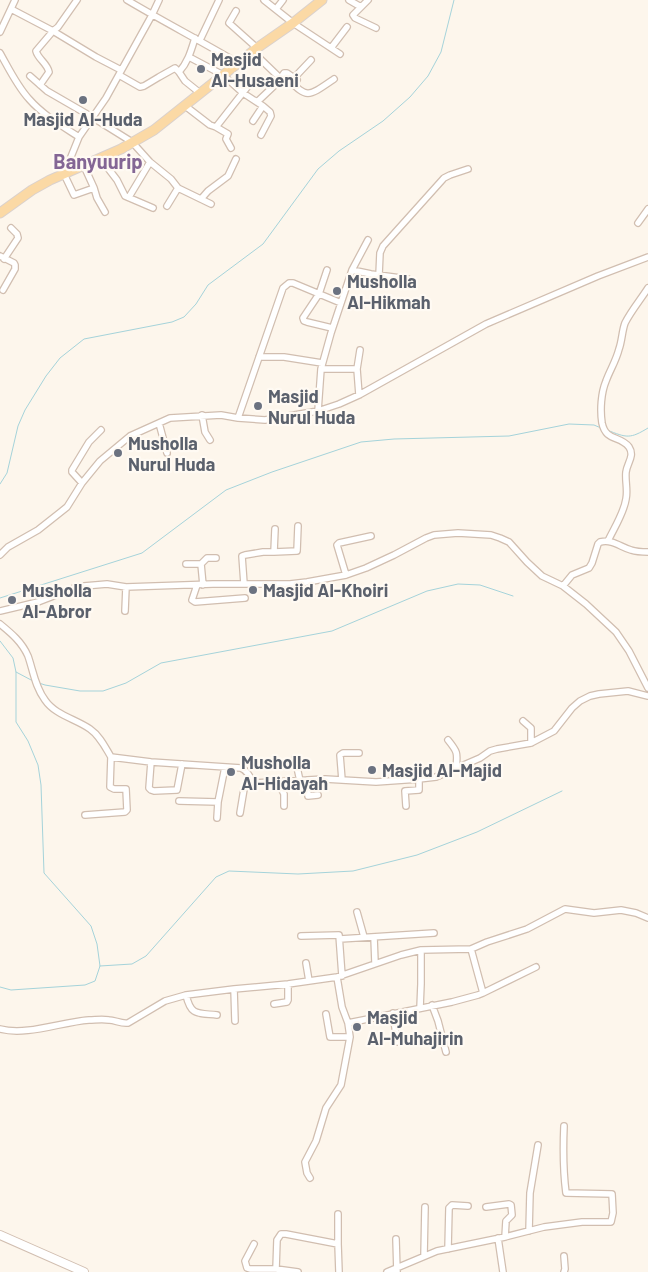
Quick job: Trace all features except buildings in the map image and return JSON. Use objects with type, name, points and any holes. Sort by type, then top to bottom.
[{"type":"main road","points":[[0,213],[32,190],[50,180],[101,158],[154,130],[238,63],[322,0]]},
{"type":"street","points":[[0,32],[15,0]]},
{"type":"street","points":[[40,85],[49,72],[36,51],[58,27],[77,0]]},
{"type":"street","points":[[127,0],[238,63]]},
{"type":"street","points":[[94,188],[74,195],[64,174],[79,137],[106,98],[159,0]]},
{"type":"street","points":[[179,72],[189,58],[219,0]]},
{"type":"street","points":[[264,0],[293,23],[340,54]]},
{"type":"street","points":[[276,9],[283,0]]},
{"type":"street","points":[[349,0],[361,7]]},
{"type":"street","points":[[368,0],[353,16],[376,28]]},
{"type":"street","points":[[11,9],[53,31],[120,72],[140,87],[175,68],[185,81],[200,93]]},
{"type":"street","points":[[236,11],[229,23],[282,77],[300,90],[308,94],[314,93],[334,79]]},
{"type":"street","points":[[331,48],[347,27]]},
{"type":"street","points":[[0,53],[28,99],[37,108],[79,137]]},
{"type":"street","points":[[189,58],[223,75],[243,93],[270,112],[261,135]]},
{"type":"street","points":[[257,102],[276,84],[284,73],[296,79],[311,60]]},
{"type":"street","points":[[30,76],[47,90],[132,142],[178,188],[211,204]]},
{"type":"street","points":[[216,127],[252,81]]},
{"type":"street","points":[[184,106],[206,122],[228,134],[226,139],[231,148]]},
{"type":"street","points":[[253,121],[263,106]]},
{"type":"street","points":[[101,158],[117,180],[125,196],[153,208]]},
{"type":"street","points":[[201,199],[208,191],[228,176],[236,159]]},
{"type":"street","points":[[129,197],[150,162]]},
{"type":"street","points":[[84,166],[105,212]]},
{"type":"street","points":[[378,275],[380,253],[383,246],[444,178],[468,169]]},
{"type":"street","points":[[167,206],[178,188]]},
{"type":"street","points":[[638,223],[648,208]]},
{"type":"street","points":[[3,290],[15,269],[14,263],[2,257],[18,238],[11,228]]},
{"type":"street","points":[[318,411],[322,366],[332,328],[352,270],[368,240]]},
{"type":"street","points":[[0,555],[8,547],[38,530],[67,507],[82,483],[100,461],[130,436],[170,418],[221,415],[265,420],[318,411],[339,404],[486,324],[598,276],[648,258]]},
{"type":"street","points":[[327,270],[320,294],[303,318],[304,321],[332,328]]},
{"type":"street","points":[[352,270],[408,279]]},
{"type":"street","points":[[238,418],[282,288],[289,282],[293,282],[341,303]]},
{"type":"street","points":[[608,541],[625,506],[627,497],[626,473],[631,453],[630,448],[625,443],[605,432],[601,410],[603,389],[617,357],[626,322],[648,288]]},
{"type":"street","points":[[359,394],[357,369],[360,350]]},
{"type":"street","points":[[259,357],[284,358],[322,366],[357,369]]},
{"type":"street","points":[[202,415],[205,432],[210,440]]},
{"type":"street","points":[[159,423],[167,453]]},
{"type":"street","points":[[82,483],[72,470],[89,442],[101,430]]},
{"type":"street","points":[[244,584],[242,556],[263,552],[297,551],[298,526]]},
{"type":"street","points":[[274,552],[275,528]]},
{"type":"street","points":[[0,611],[38,602],[74,588],[107,584],[126,587],[290,584],[346,575],[380,562],[426,538],[434,536],[474,533],[491,535],[509,542],[542,576],[563,586],[616,632],[629,651],[648,688]]},
{"type":"street","points":[[346,575],[337,545],[371,536]]},
{"type":"street","points":[[563,586],[572,575],[589,568],[598,544],[603,541],[621,545],[630,550],[648,552]]},
{"type":"street","points":[[216,558],[207,558],[201,564],[200,585],[192,600],[195,602],[245,598]]},
{"type":"street","points":[[186,564],[201,564]]},
{"type":"street","points":[[125,611],[126,587]]},
{"type":"street","points":[[0,624],[22,645],[45,700],[56,710],[89,728],[97,735],[111,757],[110,787],[114,790],[126,789],[127,810],[125,812],[85,815]]},
{"type":"street","points":[[240,813],[244,788],[253,783],[325,779],[376,782],[436,777],[480,758],[490,751],[531,744],[554,731],[572,708],[590,696],[628,691],[648,696]]},
{"type":"street","points":[[523,721],[531,728],[531,744]]},
{"type":"street","points":[[448,740],[457,751],[456,767]]},
{"type":"street","points":[[342,780],[340,755],[342,753],[359,753]]},
{"type":"street","points":[[111,757],[151,762],[241,768],[245,770],[253,783]]},
{"type":"street","points":[[295,758],[300,781]]},
{"type":"street","points":[[151,762],[149,788],[154,791],[177,790],[182,764]]},
{"type":"street","points":[[217,818],[225,767]]},
{"type":"street","points":[[406,806],[405,791],[418,790],[419,779]]},
{"type":"street","points":[[307,780],[308,796],[318,795]]},
{"type":"street","points":[[278,782],[284,794],[284,806]]},
{"type":"street","points":[[179,801],[218,802]]},
{"type":"street","points":[[0,1028],[13,1031],[92,1020],[109,1020],[128,1024],[165,1001],[186,995],[288,984],[340,976],[375,963],[421,950],[470,949],[527,929],[565,909],[594,913],[621,910],[648,918]]},
{"type":"street","points":[[357,912],[364,938]]},
{"type":"street","points":[[340,939],[434,932]]},
{"type":"street","points":[[301,936],[339,935],[342,1007],[348,1024],[350,1038],[341,1084],[326,1108],[319,1134],[306,1160],[305,1166],[310,1178]]},
{"type":"street","points":[[374,937],[375,963]]},
{"type":"street","points":[[470,949],[483,993]]},
{"type":"street","points":[[420,1008],[422,984],[421,950]]},
{"type":"street","points":[[306,963],[308,981]]},
{"type":"street","points":[[348,1024],[452,1002],[483,993],[536,967]]},
{"type":"street","points":[[274,1004],[287,1002],[288,984]]},
{"type":"street","points":[[234,989],[235,1021]]},
{"type":"street","points":[[186,995],[190,1010],[216,1016]]},
{"type":"street","points":[[432,1005],[446,1052]]},
{"type":"street","points":[[393,1013],[397,1042]]},
{"type":"street","points":[[326,1014],[330,1037],[350,1038]]},
{"type":"street","points":[[387,1272],[397,1270],[424,1256],[448,1249],[544,1227],[582,1222],[611,1222],[613,1213],[612,1194],[566,1193],[562,1153],[564,1126]]},
{"type":"street","points":[[529,1231],[530,1193],[538,1145]]},
{"type":"street","points":[[448,1249],[449,1208],[452,1205],[468,1206]]},
{"type":"street","points":[[486,1207],[511,1205],[512,1215],[506,1221],[505,1237]]},
{"type":"street","points":[[424,1256],[425,1207]]},
{"type":"street","points":[[338,1214],[339,1272]]},
{"type":"street","points":[[276,1269],[277,1240],[282,1234],[338,1244]]},
{"type":"street","points":[[0,1235],[84,1272]]},
{"type":"street","points":[[498,1238],[503,1272]]},
{"type":"street","points":[[396,1239],[397,1270]]},
{"type":"street","points":[[254,1244],[245,1261],[246,1266],[250,1269],[276,1269],[298,1272]]},
{"type":"street","points":[[564,1256],[564,1272]]},
{"type":"waterway","points":[[0,484],[7,473],[18,426],[25,410],[46,376],[60,358],[84,339],[172,322],[184,317],[196,304],[208,285],[263,244],[318,169],[339,151],[383,121],[410,97],[428,76],[441,52],[454,0]]},
{"type":"waterway","points":[[0,598],[142,553],[226,490],[272,472],[361,442],[394,439],[509,436],[569,424],[594,425],[601,428]]},
{"type":"waterway","points":[[607,430],[619,435],[632,436],[648,428]]},
{"type":"waterway","points":[[39,683],[80,691],[103,691],[126,683],[161,663],[332,631],[427,591],[458,584],[480,585],[513,596]]},
{"type":"waterway","points":[[0,641],[13,658],[16,672],[16,722],[28,741],[38,765],[41,785],[44,873],[91,926],[97,944],[100,966],[95,981],[85,985],[11,990],[0,987]]},
{"type":"waterway","points":[[16,672],[33,681]]},
{"type":"waterway","points":[[100,966],[132,964],[146,956],[216,877],[229,871],[298,874],[353,871],[417,855],[477,832],[562,791]]},
{"type":"place","name":"Masjid Al-Husaeni","points":[[201,69]]},
{"type":"place","name":"Masjid Al-Huda","points":[[83,100]]},
{"type":"place","name":"Musholla Al-Hikmah","points":[[337,291]]},
{"type":"place","name":"Masjid Nurul Huda","points":[[258,406]]},
{"type":"place","name":"Musholla Nurul Huda","points":[[118,453]]},
{"type":"place","name":"Masjid Al-Khoiri","points":[[253,590]]},
{"type":"place","name":"Musholla Al-Abror","points":[[12,600]]},
{"type":"place","name":"Masjid Al-Majid","points":[[372,770]]},
{"type":"place","name":"Musholla Al-Hidayah","points":[[231,772]]},
{"type":"place","name":"Masjid Al-Muhajirin","points":[[357,1027]]},
{"type":"district","name":"Banyuurip","points":[[98,161]]}]
